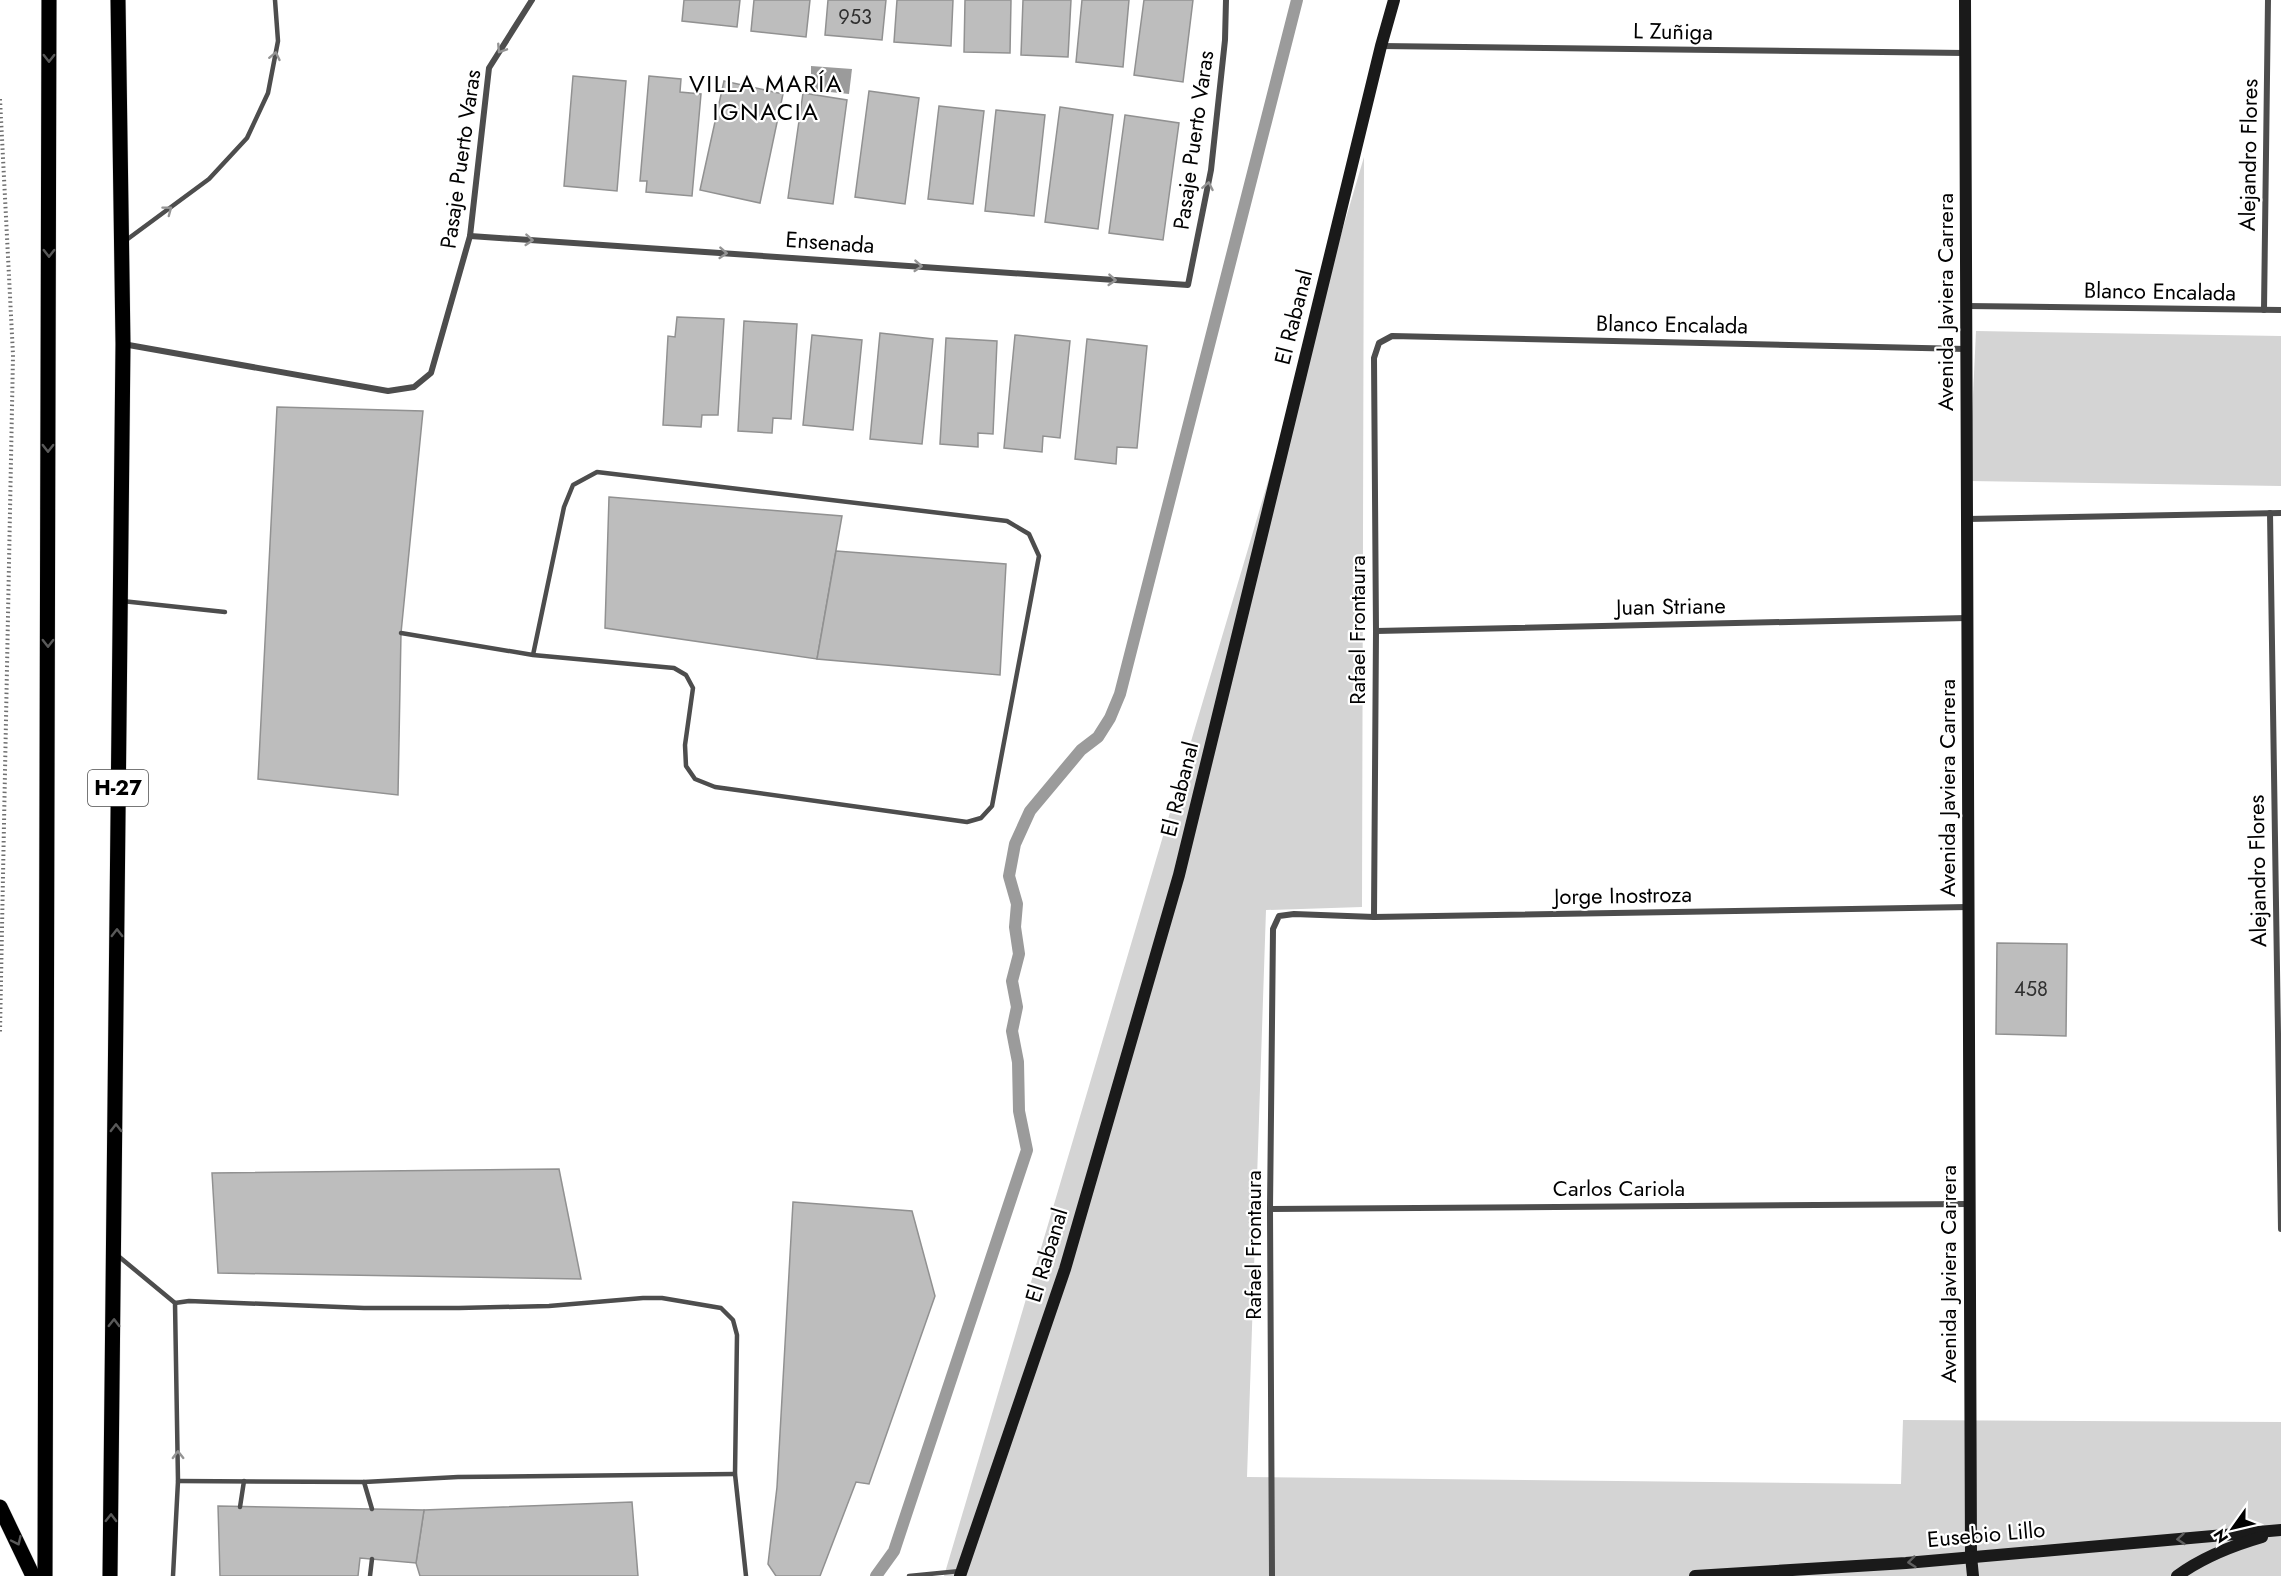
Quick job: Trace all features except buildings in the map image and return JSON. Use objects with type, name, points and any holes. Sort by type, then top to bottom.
[{"type":"main road","points":[[45,1576],[50,0]]},
{"type":"main road","name":"H-27","points":[[110,1576],[123,344],[118,0]]},
{"type":"main road","points":[[0,1507],[33,1576]]},
{"type":"street","name":"Pasaje Puerto Varas","points":[[123,344],[388,391],[414,387],[431,373],[470,236],[489,68],[532,0]]},
{"type":"street","name":"Pasaje Puerto Varas","points":[[1188,285],[1211,170],[1225,40],[1226,0]]},
{"type":"street","name":"El Rabanal","points":[[960,1574],[1065,1269],[1179,875],[1394,0]]},
{"type":"street","name":"Avenida Javiera Carrera","points":[[1965,0],[1969,1204],[1973,1576]]},
{"type":"street","name":"Alejandro Flores","points":[[2264,310],[2268,0]]},
{"type":"street","name":"L Zuñiga","points":[[1381,46],[1965,53]]},
{"type":"street","name":"Ensenada","points":[[470,236],[1188,285]]},
{"type":"street","name":"Blanco Encalada","points":[[1966,306],[2281,310]]},
{"type":"street","name":"Blanco Encalada","points":[[1379,343],[1392,336],[1966,349]]},
{"type":"street","name":"Rafael Frontaura","points":[[1374,917],[1376,631],[1374,358],[1379,343]]},
{"type":"street","name":"Alejandro Flores","points":[[2270,513],[2281,1229]]},
{"type":"street","points":[[1967,519],[2281,513]]},
{"type":"street","name":"Juan Striane","points":[[1376,631],[1967,618]]},
{"type":"street","name":"Jorge Inostroza","points":[[1279,916],[1294,914],[1374,917],[1968,907]]},
{"type":"street","name":"Rafael Frontaura","points":[[1272,1576],[1270,1209],[1273,929],[1279,916]]},
{"type":"street","name":"Carlos Cariola","points":[[1270,1209],[1969,1204]]},
{"type":"street","name":"Eusebio Lillo","points":[[1695,1576],[1906,1563],[2281,1530]]},
{"type":"street","name":"Eusebio Lillo","points":[[2177,1576],[2190,1566],[2225,1548],[2281,1530]]},
{"type":"lane","points":[[120,244],[209,179],[247,138],[268,93],[278,41],[275,0]]},
{"type":"lane","points":[[401,633],[532,655],[674,668],[686,675],[693,688],[685,745],[686,766],[695,779],[715,787],[967,822],[981,818],[992,806],[1039,556],[1029,534],[1007,521],[597,472],[573,485],[564,507],[532,655]]},
{"type":"lane","points":[[120,600],[225,612]]},
{"type":"lane","points":[[115,1253],[175,1303],[189,1301],[364,1308],[459,1308],[549,1306],[662,1298],[721,1308],[733,1320],[737,1335],[735,1474],[746,1576]]},
{"type":"lane","points":[[173,1576],[178,1481],[175,1303]]},
{"type":"lane","points":[[178,1481],[364,1482],[458,1477],[735,1474]]},
{"type":"lane","points":[[240,1507],[244,1481]]},
{"type":"lane","points":[[364,1482],[372,1509]]},
{"type":"lane","points":[[370,1576],[372,1559]]},
{"type":"lane","points":[[909,1576],[960,1574]]},
{"type":"path","points":[[0,99],[13,355],[0,1032]]},
{"type":"shaded area","points":[[811,66],[852,69],[849,94],[811,90]]},
{"type":"shaded area","points":[[1364,157],[1362,907],[1266,910],[1247,1477],[1901,1484],[1903,1420],[2281,1422],[2281,1576],[944,1576]]},
{"type":"shaded area","points":[[1976,331],[2281,336],[2281,486],[1969,481]]},
{"type":"waterway","points":[[876,1576],[894,1551],[1027,1150],[1019,1111],[1018,1062],[1012,1031],[1017,1007],[1012,981],[1019,954],[1015,927],[1017,904],[1009,876],[1015,844],[1030,811],[1081,750],[1098,737],[1110,718],[1120,694],[1297,0]]},
{"type":"district","name":"VILLA MARÍA IGNACIA","points":[[766,97]]}]
